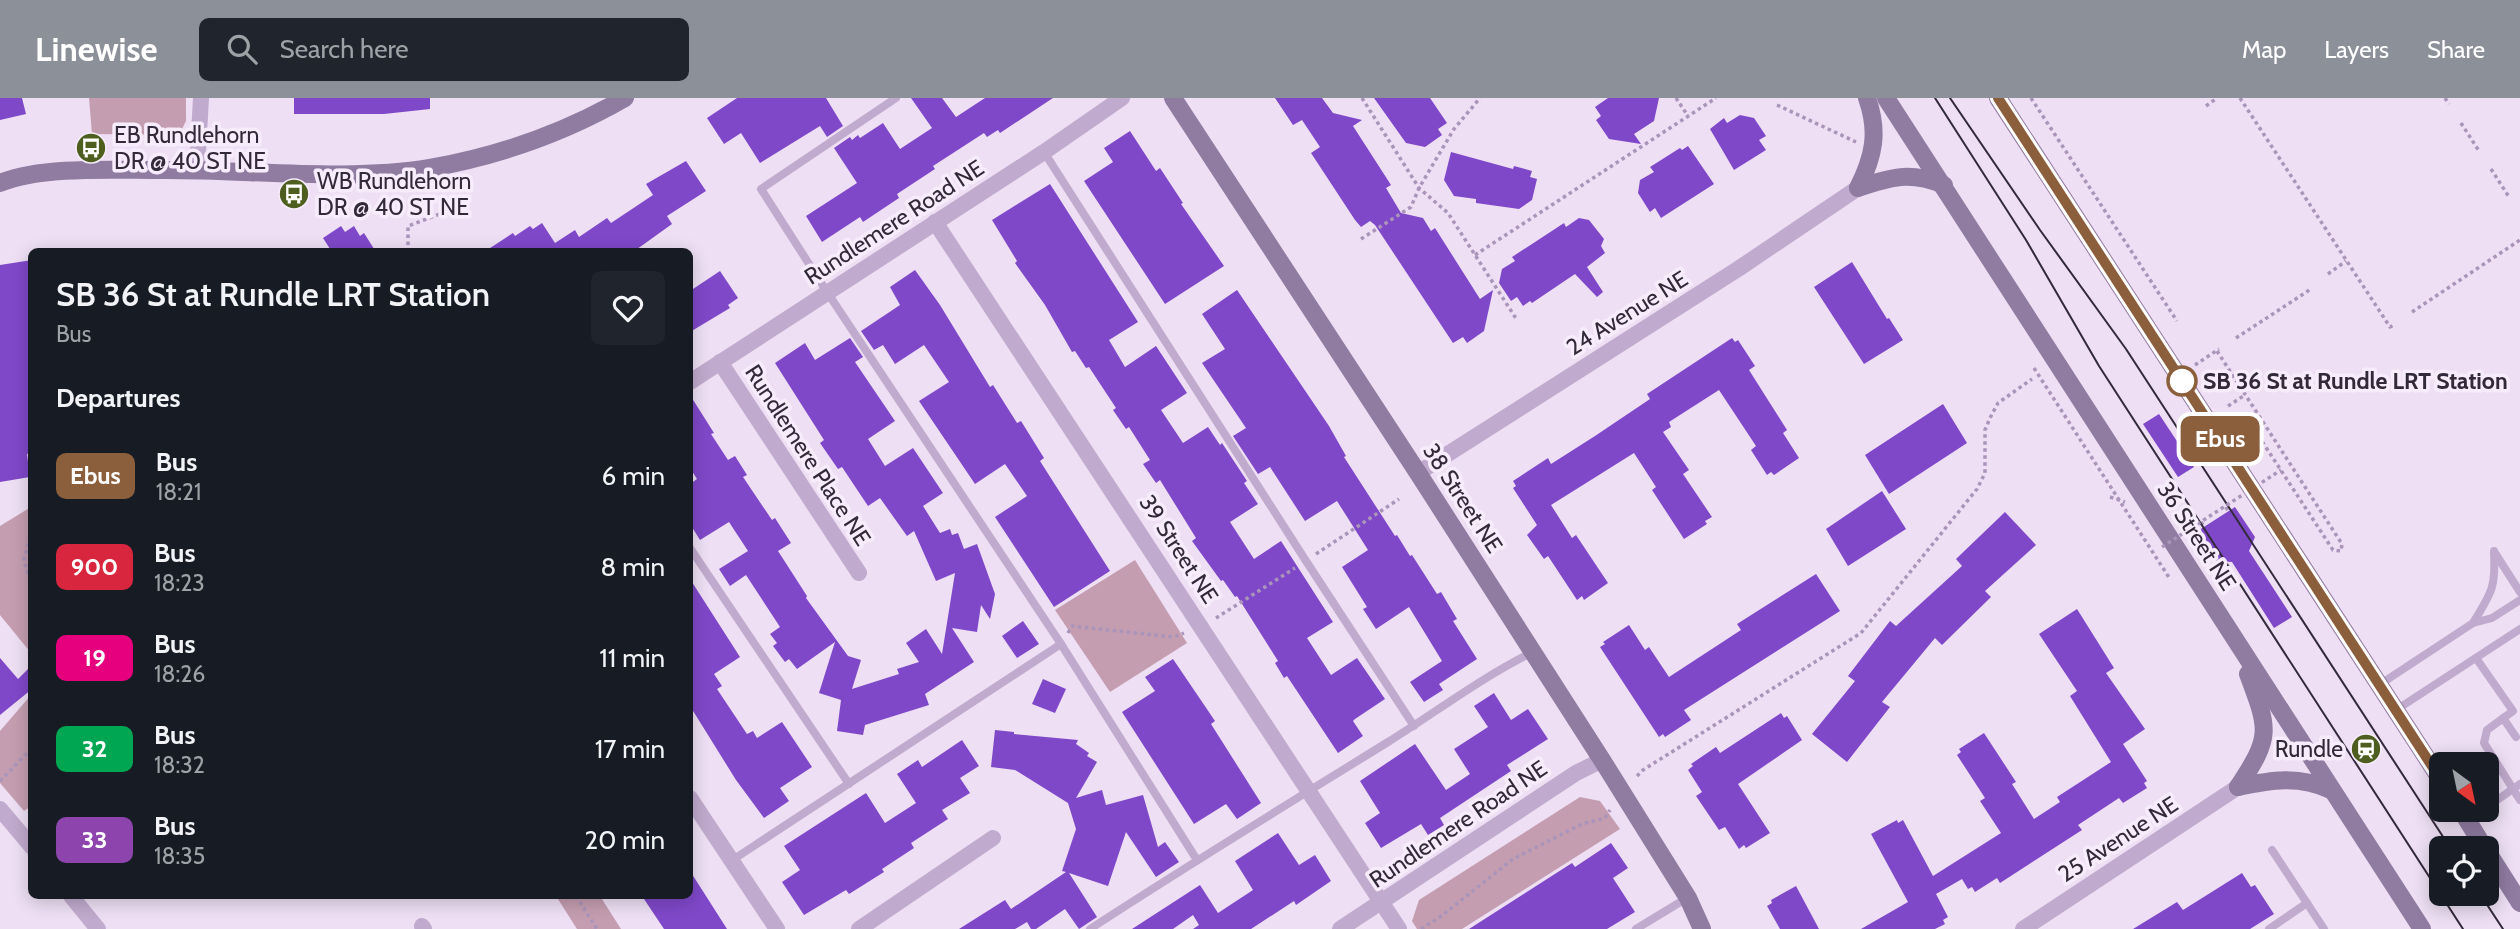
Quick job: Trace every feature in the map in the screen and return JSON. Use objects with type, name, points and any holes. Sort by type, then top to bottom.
[{"type":"main road","points":[[0,183],[12,178],[77,170],[356,174],[430,168],[507,149],[589,118],[625,98]]},
{"type":"main road","name":"38 Street NE","points":[[1173,98],[1602,760],[1688,898],[1702,929]]},
{"type":"main road","points":[[1858,188],[1874,149],[1874,116],[1867,98]]},
{"type":"main road","name":"36 Street NE","points":[[1886,98],[2422,929]]},
{"type":"main road","points":[[1998,98],[2429,761]]},
{"type":"main road","points":[[1858,188],[1906,175],[1925,178],[1944,186]]},
{"type":"main road","points":[[2236,642],[2265,719],[2260,753],[2238,787]]},
{"type":"main road","points":[[2238,787],[2275,779],[2297,779],[2331,790]]},
{"type":"main road","points":[[2499,870],[2520,902]]},
{"type":"street","points":[[197,170],[201,98]]},
{"type":"street","name":"Rundlemere Road NE","points":[[693,380],[1044,152],[1122,98]]},
{"type":"street","name":"24 Avenue NE","points":[[1418,473],[1728,276],[1858,188]]},
{"type":"street","name":"39 Street NE","points":[[936,222],[1399,929]]},
{"type":"street","name":"Rundlemere Place NE","points":[[720,362],[859,573]]},
{"type":"street","name":"Rundlemere Road NE","points":[[1340,929],[1576,773],[1602,760]]},
{"type":"street","name":"25 Avenue NE","points":[[2024,929],[2238,787]]},
{"type":"street","points":[[693,803],[777,929]]},
{"type":"street","points":[[0,809],[28,842]]},
{"type":"street","points":[[859,929],[993,838]]},
{"type":"street","points":[[73,899],[98,929]]},
{"type":"lane","points":[[896,98],[761,190],[1061,644],[1197,860]]},
{"type":"lane","points":[[1044,152],[1298,550],[1415,726]]},
{"type":"lane","points":[[2473,622],[2492,594],[2496,579],[2494,551],[2520,592]]},
{"type":"lane","points":[[693,552],[849,784]]},
{"type":"lane","points":[[2379,685],[2473,622],[2492,618],[2520,600]]},
{"type":"lane","points":[[2396,710],[2520,629]]},
{"type":"lane","points":[[731,861],[1061,644]]},
{"type":"lane","points":[[1090,929],[1415,726],[1506,665],[1533,652]]},
{"type":"lane","points":[[2476,658],[2516,709],[2487,730],[2484,743],[2517,787],[2520,800]]},
{"type":"lane","points":[[2503,718],[2516,737]]},
{"type":"lane","points":[[2499,799],[2517,787]]},
{"type":"lane","points":[[2272,850],[2324,929]]},
{"type":"lane","points":[[1636,929],[1688,898]]},
{"type":"lane","points":[[2269,929],[2307,903]]},
{"type":"path","points":[[1362,98],[1419,188],[1448,214],[1517,320]]},
{"type":"path","points":[[1361,239],[1411,207],[1419,188],[1454,130],[1480,98]]},
{"type":"path","points":[[1675,98],[1688,116]]},
{"type":"path","points":[[1475,255],[1716,98]]},
{"type":"path","points":[[2031,98],[2177,321]]},
{"type":"path","points":[[2206,106],[2217,98]]},
{"type":"path","points":[[2239,98],[2390,327],[2394,325]]},
{"type":"path","points":[[2445,98],[2449,104]]},
{"type":"path","points":[[1777,105],[1865,146]]},
{"type":"path","points":[[2461,123],[2479,151]]},
{"type":"path","points":[[2491,170],[2509,197]]},
{"type":"path","points":[[408,248],[408,226],[440,214]]},
{"type":"path","points":[[2412,312],[2520,240]]},
{"type":"path","points":[[2328,274],[2347,261]]},
{"type":"path","points":[[2236,338],[2311,289]]},
{"type":"path","points":[[2200,362],[2218,350],[2342,544],[2341,551],[2333,550],[2255,429],[2247,426],[2242,429]]},
{"type":"path","points":[[2034,368],[2170,579]]},
{"type":"path","points":[[1637,776],[1861,633],[1977,489],[1985,473],[1985,430],[1990,418],[1998,404],[2032,379]]},
{"type":"path","points":[[2228,406],[2246,397]]},
{"type":"path","points":[[2162,547],[2203,525],[2281,470]]},
{"type":"path","points":[[28,545],[24,560],[28,573]]},
{"type":"path","points":[[1061,644],[1072,626],[1174,637],[1203,627]]},
{"type":"path","points":[[0,781],[28,752]]},
{"type":"path","points":[[1421,929],[1513,859],[1582,824],[1605,818],[1610,810]]},
{"type":"path","points":[[578,899],[597,929]]},
{"type":"shaded area","points":[[89,98],[186,98],[186,121],[179,135],[92,134]]},
{"type":"shaded area","points":[[28,509],[28,649],[0,615],[0,526]]},
{"type":"shaded area","points":[[1135,560],[1187,643],[1110,692],[1055,610]]},
{"type":"shaded area","points":[[28,698],[28,808],[24,811],[0,783],[0,731]]},
{"type":"shaded area","points":[[1580,797],[1600,801],[1620,829],[1462,929],[1417,929],[1412,921],[1419,900]]},
{"type":"shaded area","points":[[558,899],[602,899],[621,929],[577,929]]},
{"type":"building","points":[[0,98],[22,98],[26,114],[0,120]]},
{"type":"building","points":[[294,98],[430,98],[430,109],[384,114],[294,114]]},
{"type":"building","points":[[737,98],[826,98],[843,126],[827,137],[820,126],[760,163],[741,133],[724,144],[707,118]]},
{"type":"building","points":[[911,98],[942,98],[956,117],[985,98],[1053,98],[1000,133],[998,130],[987,137],[984,133],[933,166],[935,169],[897,194],[899,198],[863,222],[860,217],[822,242],[806,216],[857,183],[834,148],[850,137],[852,140],[858,135],[860,138],[883,123],[900,149],[932,128]]},
{"type":"building","points":[[1275,98],[1322,98],[1333,113],[1362,120],[1353,126],[1391,185],[1386,188],[1401,213],[1423,218],[1431,231],[1435,228],[1480,299],[1493,290],[1484,331],[1467,343],[1463,337],[1453,343],[1375,225],[1370,221],[1361,227],[1355,220],[1311,153],[1320,147],[1302,120],[1293,125]]},
{"type":"building","points":[[1374,98],[1430,98],[1447,123],[1438,129],[1442,135],[1425,147],[1406,143]]},
{"type":"building","points":[[1608,98],[1659,98],[1654,121],[1634,134],[1641,144],[1609,139],[1596,120],[1601,116],[1595,107]]},
{"type":"building","points":[[1740,115],[1754,118],[1766,136],[1759,140],[1766,150],[1734,170],[1710,129],[1724,118],[1727,123]]},
{"type":"building","points":[[1130,131],[1156,171],[1160,168],[1183,203],[1181,204],[1224,266],[1165,304],[1084,181],[1113,162],[1104,148]]},
{"type":"building","points":[[1688,146],[1714,184],[1661,218],[1655,208],[1650,212],[1638,193],[1640,180],[1654,172],[1650,167],[1680,148],[1682,150]]},
{"type":"building","points":[[1451,152],[1513,169],[1514,166],[1532,171],[1530,177],[1537,179],[1532,200],[1519,209],[1476,203],[1476,199],[1454,196],[1444,180]]},
{"type":"building","points":[[686,161],[706,191],[667,216],[672,224],[639,248],[490,248],[513,233],[515,236],[530,226],[533,229],[542,223],[555,243],[575,230],[579,237],[607,218],[611,223],[653,195],[646,184]]},
{"type":"building","points":[[1050,184],[1138,322],[1109,340],[1125,367],[1156,346],[1187,393],[1161,410],[1183,443],[1208,427],[1247,481],[1244,483],[1258,504],[1230,522],[1254,559],[1281,541],[1333,622],[1307,638],[1331,675],[1357,658],[1385,699],[1353,721],[1363,736],[1338,753],[1287,676],[1284,678],[1275,663],[1278,661],[1237,596],[1221,581],[1192,541],[1196,538],[1160,480],[1156,483],[1143,464],[1150,460],[1129,427],[1126,429],[1113,410],[1116,408],[1089,367],[1086,368],[1075,351],[1072,352],[1045,305],[1015,263],[1017,261],[992,220]]},
{"type":"building","points":[[1579,218],[1589,220],[1604,239],[1601,246],[1605,253],[1587,267],[1603,292],[1597,297],[1575,274],[1532,303],[1530,301],[1523,306],[1517,297],[1511,301],[1499,283],[1502,269],[1515,261],[1512,257],[1564,223],[1566,227]]},
{"type":"building","points":[[341,226],[345,232],[354,226],[360,236],[364,233],[373,248],[329,248],[323,238]]},
{"type":"building","points":[[28,261],[28,477],[0,482],[0,265]]},
{"type":"building","points":[[1852,262],[1903,340],[1864,364],[1814,287]]},
{"type":"building","points":[[915,270],[940,305],[990,387],[993,385],[1017,423],[1021,421],[1044,458],[1040,461],[1110,571],[1054,607],[995,517],[1027,496],[1005,464],[975,484],[919,401],[949,382],[924,345],[895,364],[883,345],[874,350],[861,331],[900,305],[890,287]]},
{"type":"building","points":[[720,271],[738,298],[728,305],[730,308],[693,330],[693,289]]},
{"type":"building","points":[[1237,290],[1329,426],[1346,456],[1344,457],[1395,536],[1397,535],[1410,556],[1412,555],[1437,594],[1441,592],[1457,619],[1453,621],[1477,659],[1439,684],[1443,690],[1424,702],[1410,682],[1442,661],[1409,607],[1376,629],[1363,609],[1367,607],[1342,567],[1368,550],[1337,501],[1305,521],[1270,467],[1258,474],[1233,436],[1246,428],[1202,363],[1225,349],[1202,314]]},
{"type":"building","points":[[850,338],[863,357],[855,362],[895,421],[868,439],[885,466],[913,448],[943,493],[923,506],[940,533],[950,529],[952,535],[958,533],[964,549],[977,544],[995,594],[990,619],[981,605],[977,632],[952,628],[974,662],[925,694],[929,705],[865,725],[863,735],[837,731],[841,700],[819,693],[835,642],[797,669],[789,659],[785,662],[773,646],[777,643],[770,634],[780,627],[746,575],[730,586],[719,569],[748,551],[729,522],[700,540],[693,529],[693,482],[697,479],[693,473],[693,400],[728,460],[735,456],[747,475],[743,477],[791,543],[778,551],[806,598],[848,656],[861,660],[852,689],[899,674],[897,669],[919,662],[906,643],[926,629],[942,654],[955,573],[936,581],[914,531],[907,536],[880,498],[868,506],[842,467],[838,469],[820,443],[824,440],[775,363],[805,343],[815,360]]},
{"type":"building","points":[[1732,338],[1735,342],[1738,340],[1755,366],[1749,370],[1787,430],[1783,433],[1799,458],[1774,475],[1771,472],[1767,475],[1751,450],[1756,446],[1719,390],[1669,422],[1671,427],[1663,432],[1689,470],[1683,474],[1712,517],[1705,521],[1707,524],[1684,539],[1652,490],[1656,487],[1634,453],[1551,505],[1572,538],[1576,535],[1608,583],[1584,600],[1582,596],[1577,600],[1548,556],[1544,559],[1527,535],[1537,525],[1513,488],[1516,486],[1513,481],[1548,458],[1551,464],[1595,436],[1650,399],[1647,394]]},
{"type":"building","points":[[1943,404],[1967,443],[1889,494],[1865,455]]},
{"type":"building","points":[[2159,414],[2194,467],[2178,477],[2143,424]]},
{"type":"building","points":[[1882,491],[1906,529],[1848,566],[1826,529]]},
{"type":"building","points":[[2235,507],[2255,537],[2249,551],[2292,617],[2274,628],[2232,562],[2216,561],[2209,555],[2196,532]]},
{"type":"building","points":[[2005,512],[2036,545],[1985,591],[1991,597],[1942,645],[1935,638],[1882,702],[1890,707],[1847,762],[1812,734],[1855,681],[1848,676],[1890,621],[1896,626],[1962,566],[1956,559]]},
{"type":"building","points":[[1816,574],[1840,611],[1684,710],[1691,720],[1665,737],[1663,734],[1659,737],[1600,647],[1605,644],[1603,642],[1629,625],[1645,650],[1649,647],[1669,677],[1741,630],[1737,624]]},
{"type":"building","points":[[693,584],[740,657],[714,674],[722,686],[717,689],[747,734],[753,731],[757,738],[782,722],[812,767],[780,788],[789,801],[764,818],[736,780],[693,711]]},
{"type":"building","points":[[2077,609],[2114,668],[2106,673],[2145,729],[2123,744],[2147,781],[2144,783],[2147,788],[2123,803],[2119,798],[2078,825],[2082,830],[2000,883],[1997,878],[1975,892],[1972,887],[1968,889],[1962,879],[1936,894],[1948,917],[1943,920],[1945,924],[1935,929],[1861,929],[1908,902],[1871,834],[1897,820],[1898,823],[1903,820],[1933,876],[2001,833],[1980,801],[1985,798],[1957,755],[1961,752],[1959,749],[1984,733],[2016,782],[2012,784],[2034,819],[2060,802],[2057,797],[2111,762],[2070,696],[2077,691],[2039,634]]},
{"type":"building","points":[[1023,621],[1039,644],[1017,658],[1002,636]]},
{"type":"building","points":[[0,658],[18,679],[28,669],[28,692],[0,715]]},
{"type":"building","points":[[1173,659],[1215,721],[1211,724],[1261,803],[1237,819],[1226,804],[1194,824],[1122,712],[1155,691],[1145,677]]},
{"type":"building","points":[[1043,679],[1066,689],[1055,713],[1032,704]]},
{"type":"building","points":[[1494,693],[1511,720],[1528,709],[1548,739],[1507,765],[1511,771],[1440,818],[1444,825],[1428,835],[1421,824],[1381,848],[1365,823],[1380,813],[1360,781],[1415,744],[1446,790],[1470,774],[1454,749],[1488,727],[1474,706]]},
{"type":"building","points":[[1781,713],[1784,718],[1787,716],[1802,740],[1738,784],[1770,833],[1746,848],[1744,845],[1739,849],[1725,827],[1719,830],[1696,796],[1702,792],[1688,770],[1693,766],[1691,764],[1716,747],[1720,753]]},
{"type":"building","points":[[995,730],[1078,740],[1076,744],[1097,762],[1076,798],[1102,790],[1106,805],[1143,795],[1158,847],[1165,842],[1179,862],[1156,877],[1126,832],[1108,886],[1069,873],[1097,917],[1079,929],[1065,909],[1036,929],[1031,929],[1027,922],[1015,929],[959,929],[1005,900],[1011,909],[1066,872],[1062,871],[1076,829],[1068,803],[1015,770],[991,767]]},
{"type":"building","points":[[962,740],[979,766],[960,778],[970,793],[942,810],[948,819],[911,843],[914,848],[882,869],[884,872],[849,894],[846,890],[804,915],[782,882],[800,870],[784,846],[866,793],[885,823],[916,803],[897,774],[918,760],[922,767]]},
{"type":"building","points":[[1278,833],[1299,865],[1315,855],[1331,881],[1296,905],[1294,901],[1251,929],[1193,929],[1199,925],[1193,915],[1173,929],[1132,929],[1200,885],[1218,913],[1253,890],[1235,861]]},
{"type":"building","points":[[1611,843],[1628,868],[1613,878],[1635,912],[1607,929],[1469,929],[1572,863],[1575,867]]},
{"type":"building","points":[[2242,873],[2251,887],[2255,885],[2274,914],[2250,929],[2133,929],[2177,902],[2183,910]]},
{"type":"building","points":[[693,876],[727,929],[664,929],[644,899],[693,899]]},
{"type":"building","points":[[1796,886],[1819,929],[1780,929],[1767,906],[1772,903],[1771,900]]},
{"type":"tram line","points":[[1935,98],[2026,240],[2099,366],[2463,929]]},
{"type":"tram line","points":[[1950,98],[2126,349],[2443,836]]},
{"type":"tram line","points":[[2488,906],[2503,929]]},
{"type":"bus line","name":"Ebus","points":[[1998,98],[2429,761]]},
{"type":"place","name":"EB Rundlehorn DR @ 40 ST NE","points":[[91,148]]},
{"type":"place","name":"WB Rundlehorn DR @ 40 ST NE","points":[[294,194]]},
{"type":"place","name":"SB 36 St at Rundle LRT Station","points":[[2182,381]]},
{"type":"place","name":"Rundle","points":[[2366,749]]}]
